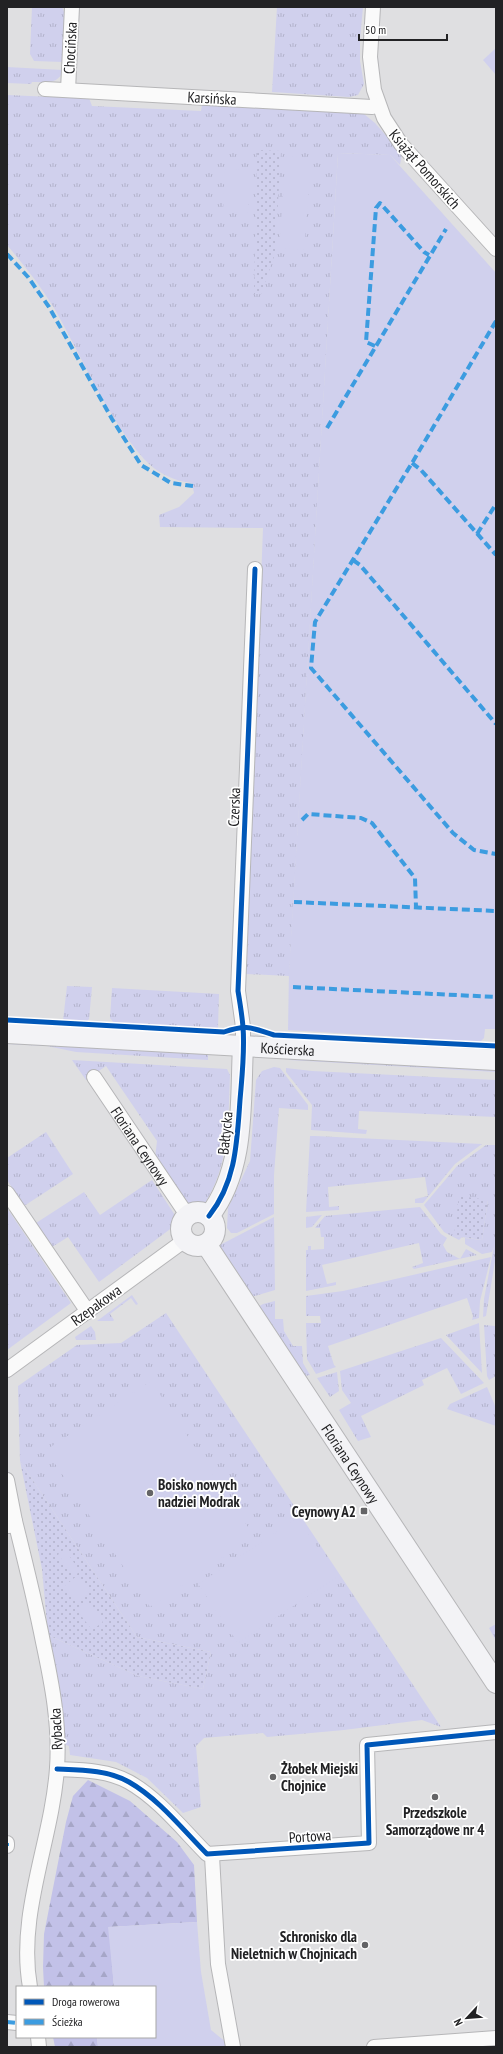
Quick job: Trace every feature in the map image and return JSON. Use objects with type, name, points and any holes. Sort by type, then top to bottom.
[{"type":"street","name":"Chocińska","points":[[68,90],[72,7]]},
{"type":"street","name":"Książąt Pomorskich","points":[[373,7],[370,57],[374,90],[378,105],[387,124],[401,144],[496,249]]},
{"type":"street","name":"Karsińska","points":[[45,89],[372,107],[378,105]]},
{"type":"street","name":"Czerska","points":[[243,1046],[243,1027],[238,991],[255,569]]},
{"type":"street","name":"Kościerska","points":[[7,1033],[496,1060]]},
{"type":"street","name":"Bałtycka","points":[[209,1216],[224,1193],[234,1162],[243,1046]]},
{"type":"street","name":"Floriana Ceynowy","points":[[94,1077],[187,1215]]},
{"type":"street","points":[[7,1193],[88,1312]]},
{"type":"street","points":[[198,1211],[209,1216],[213,1220],[215,1231],[206,1244],[195,1246],[185,1240],[180,1230],[183,1219],[187,1215],[198,1211]]},
{"type":"street","name":"Rzepakowa","points":[[7,1370],[185,1240]]},
{"type":"street","name":"Floriana Ceynowy","points":[[206,1244],[493,1671]]},
{"type":"street","points":[[7,1480],[11,1524]]},
{"type":"street","name":"Rybacka","points":[[11,1524],[34,1600],[57,1714],[57,1769],[52,1804],[33,1895],[28,1945],[30,1986]]},
{"type":"street","name":"Portowa","points":[[212,1856],[369,1844],[367,1745],[496,1732]]},
{"type":"street","points":[[57,1769],[86,1770],[128,1781],[159,1806],[207,1854],[212,1856],[218,1964],[233,2047]]},
{"type":"street","points":[[379,2047],[438,2041],[496,2038]]},
{"type":"green space","points":[[32,7],[62,7],[65,14],[63,62],[34,61],[30,54]]},
{"type":"green space","points":[[277,7],[363,7],[360,39],[360,61],[364,84],[358,95],[349,97],[272,92]]},
{"type":"green space","points":[[496,48],[496,75],[483,60]]},
{"type":"green space","points":[[7,67],[63,70],[58,78],[51,82],[32,82],[31,84],[7,83]]},
{"type":"green space","points":[[7,95],[52,97],[52,95],[89,98],[92,106],[201,111],[202,105],[273,107],[364,114],[375,123],[402,154],[400,165],[390,155],[338,153],[289,976],[246,974],[263,528],[160,527],[159,515],[179,507],[194,493],[192,483],[166,476],[144,459],[118,425],[54,308],[32,275],[7,245]]},
{"type":"green space","points":[[257,150],[281,151],[275,254],[261,294],[254,294]]},
{"type":"green space","points":[[338,153],[390,155],[496,273],[496,1029],[485,1029],[484,1038],[480,1042],[288,1030],[289,971]]},
{"type":"green space","points":[[286,156],[311,158],[304,250],[279,248]]},
{"type":"green space","points":[[225,169],[250,170],[248,213],[223,212]]},
{"type":"green space","points":[[67,986],[92,987],[89,1019],[86,1022],[63,1021]]},
{"type":"green space","points":[[112,988],[219,994],[218,1028],[114,1023],[110,1018]]},
{"type":"green space","points":[[7,1041],[208,1054],[208,1060],[76,1052],[47,1046],[7,1044]]},
{"type":"green space","points":[[289,1057],[496,1069],[496,1072],[289,1060]]},
{"type":"green space","points":[[72,1060],[227,1069],[230,1075],[226,1144],[218,1176],[202,1208],[187,1205],[155,1158],[157,1141],[106,1066],[86,1080]]},
{"type":"green space","points":[[274,1067],[280,1068],[308,1105],[308,1110],[279,1108],[274,1175],[274,1214],[237,1233],[231,1233],[227,1228],[228,1208],[250,1161],[256,1080],[262,1071]]},
{"type":"green space","points":[[286,1068],[312,1071],[496,1080],[496,1117],[359,1111],[358,1129],[367,1130],[366,1134],[311,1130],[312,1105],[286,1072]]},
{"type":"green space","points":[[46,1132],[73,1174],[24,1206],[7,1180],[7,1158]]},
{"type":"green space","points":[[310,1136],[482,1144],[455,1164],[423,1203],[415,1203],[415,1199],[428,1196],[425,1177],[328,1187],[329,1207],[339,1206],[339,1210],[306,1212]]},
{"type":"green space","points":[[486,1145],[496,1145],[496,1255],[486,1316],[483,1317],[484,1299],[494,1246],[492,1252],[482,1254],[465,1244],[465,1238],[482,1240],[488,1200],[454,1236],[462,1237],[459,1240],[444,1232],[424,1205],[457,1166]]},
{"type":"green space","points":[[152,1180],[182,1226],[177,1232],[173,1227],[99,1282],[68,1237],[52,1247],[36,1223],[84,1192],[100,1215]]},
{"type":"green space","points":[[459,1196],[488,1200],[482,1240],[454,1236]]},
{"type":"green space","points":[[420,1207],[441,1234],[447,1238],[443,1245],[447,1252],[460,1259],[414,1269],[412,1267],[423,1263],[419,1243],[322,1265],[327,1284],[336,1282],[336,1285],[306,1291],[306,1250],[308,1250],[308,1246],[311,1246],[311,1250],[324,1249],[324,1237],[321,1237],[320,1228],[315,1228],[325,1216]]},
{"type":"green space","points":[[7,1208],[71,1303],[7,1350]]},
{"type":"green space","points":[[322,1215],[312,1227],[306,1228],[306,1217]]},
{"type":"green space","points":[[274,1217],[275,1290],[251,1297],[216,1249],[220,1245]]},
{"type":"green space","points":[[466,1249],[477,1255],[460,1259]]},
{"type":"green space","points":[[491,1257],[480,1301],[479,1318],[472,1320],[473,1316],[467,1298],[328,1346],[336,1367],[316,1374],[307,1359],[306,1323],[321,1323],[320,1316],[306,1316],[306,1296],[343,1291]]},
{"type":"green space","points":[[132,1295],[138,1304],[136,1305],[131,1298],[110,1314],[114,1320],[113,1321],[97,1321]]},
{"type":"green space","points":[[275,1301],[275,1319],[283,1319],[284,1331],[293,1346],[302,1346],[303,1363],[310,1375],[301,1377],[258,1307]]},
{"type":"green space","points":[[166,1313],[441,1727],[422,1720],[344,1730],[267,1737],[263,1733],[204,1738],[196,1746],[201,1807],[183,1813],[147,1778],[116,1762],[70,1755],[69,1746],[63,1744],[48,1635],[138,1676],[203,1689],[211,1652],[137,1637],[20,1461],[18,1386],[77,1345],[121,1343]]},
{"type":"green space","points":[[479,1323],[482,1373],[446,1335]]},
{"type":"green space","points":[[484,1325],[495,1326],[496,1376],[489,1380],[487,1376]]},
{"type":"green space","points":[[91,1326],[95,1332],[96,1340],[76,1340],[75,1337]]},
{"type":"green space","points":[[441,1338],[484,1383],[461,1394],[447,1368],[422,1380],[424,1385],[361,1416],[371,1437],[358,1441],[339,1410],[351,1403],[342,1390],[340,1371]]},
{"type":"green space","points":[[337,1372],[339,1391],[330,1397],[317,1378]]},
{"type":"green space","name":"Boisko nowych nadziei Modrak","points":[[151,1381],[254,1536],[150,1607],[46,1450]]},
{"type":"green space","points":[[487,1387],[496,1408],[496,1426],[447,1409],[450,1404]]},
{"type":"green space","points":[[20,1461],[137,1637],[211,1652],[203,1689],[138,1676],[48,1635],[42,1569]]},
{"type":"green space","points":[[298,1518],[337,1577],[238,1643],[198,1584]]},
{"type":"green space","points":[[65,1549],[80,1572],[73,1576],[58,1554]]},
{"type":"green space","points":[[78,1575],[91,1591],[77,1603],[63,1587]]},
{"type":"green space","points":[[86,1601],[103,1622],[92,1630],[76,1609]]},
{"type":"green space","points":[[496,1624],[496,1641],[489,1628]]},
{"type":"green space","points":[[88,1780],[130,1801],[177,1842],[194,1865],[197,1922],[109,1927],[114,1986],[44,1986],[44,1934],[66,1822],[73,1796]]},
{"type":"green space","points":[[197,1922],[201,1972],[211,2030],[227,2043],[227,2047],[98,2047],[97,2038],[156,2038],[156,1986],[114,1986],[108,1927]]},
{"type":"green space","points":[[53,2038],[97,2038],[98,2047],[55,2047]]},
{"type":"marked path","points":[[375,346],[366,342],[376,208],[380,203],[424,252],[429,255]]},
{"type":"marked path","points":[[327,428],[446,229]]},
{"type":"marked path","points":[[7,254],[28,277],[49,307],[112,419],[141,465],[171,483],[193,486]]},
{"type":"marked path","points":[[496,321],[315,622],[311,668],[453,833],[474,850],[496,854]]},
{"type":"marked path","points":[[412,463],[421,470],[496,555]]},
{"type":"marked path","points":[[477,534],[496,504]]},
{"type":"marked path","points":[[353,560],[360,565],[496,724]]},
{"type":"marked path","points":[[302,820],[308,814],[361,818],[372,823],[415,878],[416,907]]},
{"type":"marked path","points":[[294,902],[496,911]]},
{"type":"marked path","points":[[293,987],[496,997]]},
{"type":"marked path","points":[[7,2022],[16,2023]]},
{"type":"cycle path","points":[[209,1216],[218,1203],[230,1175],[234,1161],[238,1131],[244,1036],[238,991],[255,569]]},
{"type":"cycle path","points":[[7,1020],[224,1032],[239,1028],[249,1028],[274,1035],[496,1046]]},
{"type":"cycle path","points":[[57,1769],[84,1770],[103,1773],[129,1782],[161,1806],[207,1854],[369,1843],[367,1745],[496,1732]]},
{"type":"place","name":"Boisko nowych nadziei Modrak","points":[[150,1493]]},
{"type":"place","name":"Ceynowy A2","points":[[364,1511]]},
{"type":"place","name":"Żłobek Miejski Chojnice","points":[[273,1777]]},
{"type":"place","name":"Przedszkole Samorządowe nr 4","points":[[435,1797]]},
{"type":"place","name":"Schronisko dla Nieletnich w Chojnicach","points":[[365,1945]]}]
